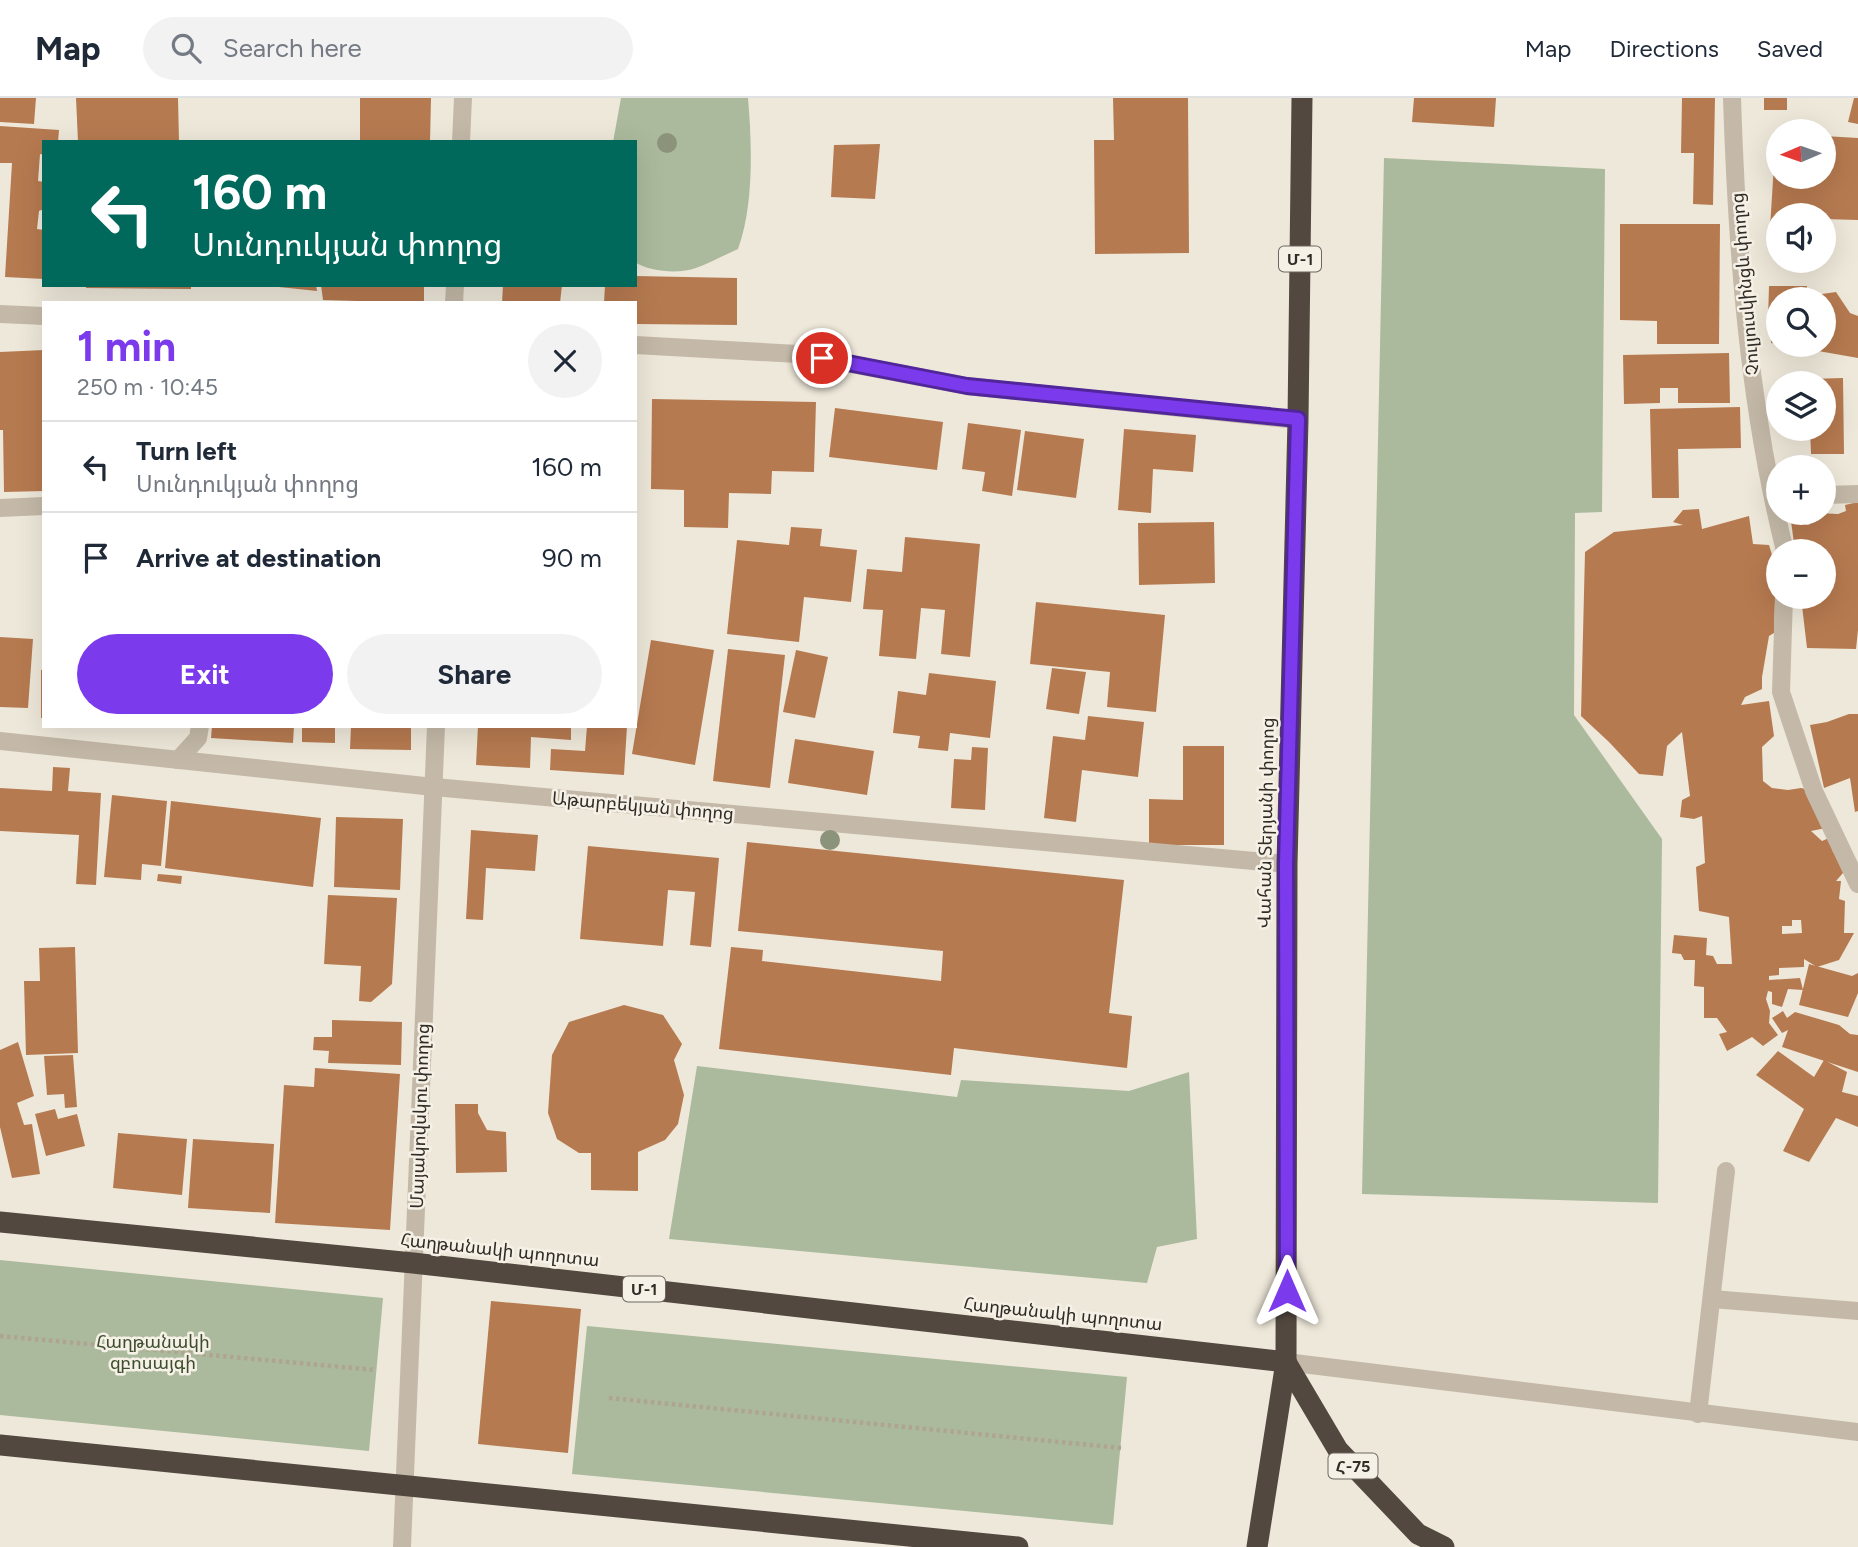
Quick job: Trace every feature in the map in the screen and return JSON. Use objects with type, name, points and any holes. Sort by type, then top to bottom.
[{"type":"highway","name":"Վահան Տերյանի փողոց","points":[[1257,1547],[1286,1362],[1286,864],[1298,419],[1302,98]]},
{"type":"highway","name":"Հաղթանակի պողոտա","points":[[0,1222],[413,1263],[1286,1362]]},
{"type":"highway","name":"Հ-75","points":[[1286,1362],[1338,1450],[1418,1534],[1444,1547]]},
{"type":"highway","points":[[1,1447],[1018,1547]]},
{"type":"street","points":[[461,140],[463,98]]},
{"type":"street","name":"Չուլյուսկինցև փողոց","points":[[1732,98],[1745,332],[1767,455]]},
{"type":"street","points":[[0,314],[42,316]]},
{"type":"street","points":[[637,345],[798,354],[967,386],[1298,419]]},
{"type":"street","points":[[1836,495],[1858,494]]},
{"type":"street","points":[[0,508],[42,506]]},
{"type":"street","points":[[1784,609],[1781,692],[1814,791],[1858,884]]},
{"type":"street","points":[[178,760],[198,738],[200,728]]},
{"type":"street","name":"Մայակովսկու փողոց","points":[[402,1547],[436,728]]},
{"type":"street","name":"Աթարբեկյան փողոց","points":[[0,741],[433,787],[1286,864]]},
{"type":"street","points":[[1698,1414],[1726,1171]]},
{"type":"street","points":[[1712,1299],[1858,1311]]},
{"type":"street","points":[[1286,1362],[1858,1432]]},
{"type":"path","points":[[0,1336],[376,1370]]},
{"type":"path","points":[[609,1398],[1121,1448]]},
{"type":"green space","points":[[621,98],[748,98],[751,155],[749,194],[738,249],[701,266],[682,271],[656,270],[637,263],[637,140],[613,140]]},
{"type":"green space","points":[[1384,158],[1605,169],[1602,512],[1575,513],[1574,715],[1662,839],[1658,1203],[1362,1194]]},
{"type":"green space","points":[[697,1066],[957,1097],[961,1080],[1129,1091],[1189,1072],[1197,1239],[1157,1247],[1147,1283],[669,1239]]},
{"type":"green space","name":"Հաղթանակի զբոսայգի","points":[[0,1260],[383,1298],[369,1451],[0,1415]]},
{"type":"green space","points":[[587,1326],[1127,1377],[1113,1525],[572,1474]]},
{"type":"building","points":[[0,98],[36,98],[34,124],[0,122]]},
{"type":"building","points":[[76,98],[178,98],[179,140],[78,140]]},
{"type":"building","points":[[360,98],[431,98],[430,140],[360,140]]},
{"type":"building","points":[[1113,98],[1188,98],[1189,253],[1095,254],[1094,140],[1114,140]]},
{"type":"building","points":[[1414,98],[1496,98],[1494,127],[1412,122]]},
{"type":"building","points":[[1682,98],[1715,98],[1713,205],[1693,204],[1694,153],[1681,153]]},
{"type":"building","points":[[1764,98],[1787,98],[1787,110],[1764,110]]},
{"type":"building","points":[[1854,98],[1858,98],[1858,124],[1848,122]]},
{"type":"building","points":[[0,126],[59,130],[58,140],[42,140],[40,154],[38,181],[42,182],[42,210],[39,211],[37,229],[42,230],[42,279],[5,277],[12,163],[0,163]]},
{"type":"building","points":[[1836,137],[1858,138],[1858,220],[1836,219],[1836,203],[1772,203],[1772,189],[1836,189]]},
{"type":"building","points":[[880,144],[875,199],[831,197],[834,145]]},
{"type":"building","points":[[1620,224],[1720,224],[1719,344],[1657,344],[1657,321],[1620,320]]},
{"type":"building","points":[[637,276],[737,278],[737,325],[637,324],[637,301],[604,301],[605,287],[637,287]]},
{"type":"building","points":[[1769,286],[1807,286],[1807,287]]},
{"type":"building","points":[[191,287],[191,289],[86,288]]},
{"type":"building","points":[[279,287],[316,287],[317,291]]},
{"type":"building","points":[[321,287],[424,287],[424,301],[323,300]]},
{"type":"building","points":[[503,287],[562,287],[560,301],[502,301]]},
{"type":"building","points":[[1836,292],[1850,313],[1858,316],[1858,358],[1836,354]]},
{"type":"building","points":[[42,350],[42,491],[4,492],[3,430],[0,430],[0,352]]},
{"type":"building","points":[[1729,353],[1730,403],[1678,403],[1678,388],[1660,388],[1660,403],[1624,404],[1623,355]]},
{"type":"building","points":[[1836,378],[1843,378],[1844,454],[1811,454],[1810,441],[1836,441]]},
{"type":"building","points":[[652,399],[816,402],[814,472],[772,471],[771,494],[729,493],[728,528],[684,527],[684,490],[651,489]]},
{"type":"building","points":[[1740,407],[1741,448],[1678,449],[1679,498],[1652,498],[1650,409]]},
{"type":"building","points":[[835,408],[943,422],[937,470],[829,457]]},
{"type":"building","points":[[968,423],[1021,430],[1012,496],[982,491],[985,472],[962,469]]},
{"type":"building","points":[[1124,429],[1196,435],[1193,472],[1153,469],[1151,513],[1118,510]]},
{"type":"building","points":[[1025,431],[1084,439],[1076,498],[1017,490]]},
{"type":"building","points":[[1858,502],[1856,649],[1807,648],[1802,609],[1836,609],[1836,539],[1793,539],[1792,525],[1836,525],[1836,514],[1846,511],[1845,505]]},
{"type":"building","points":[[1699,509],[1702,529],[1749,516],[1753,544],[1766,545],[1766,609],[1775,609],[1774,633],[1769,636],[1762,689],[1745,697],[1741,705],[1769,701],[1774,736],[1762,747],[1763,781],[1772,788],[1814,791],[1831,827],[1811,831],[1822,841],[1829,838],[1833,852],[1845,855],[1843,873],[1836,881],[1841,881],[1839,899],[1845,901],[1844,933],[1854,933],[1839,960],[1817,967],[1804,959],[1804,967],[1779,968],[1779,975],[1769,976],[1769,980],[1800,978],[1803,990],[1788,989],[1782,1007],[1772,1004],[1772,992],[1768,991],[1766,999],[1770,1011],[1769,1023],[1778,1035],[1763,1046],[1752,1037],[1727,1051],[1719,1034],[1727,1032],[1717,1018],[1704,1018],[1704,987],[1694,986],[1695,960],[1684,960],[1681,954],[1672,953],[1674,935],[1707,938],[1706,955],[1713,956],[1717,964],[1732,964],[1729,917],[1699,911],[1696,867],[1705,863],[1702,816],[1694,819],[1680,817],[1682,800],[1690,796],[1682,732],[1667,746],[1663,776],[1639,774],[1581,716],[1585,552],[1614,532],[1683,525],[1673,522],[1683,510]],"holes":[[[1792,920],[1801,920],[1802,933],[1782,934],[1782,926],[1792,926]]]},
{"type":"building","points":[[1214,522],[1215,583],[1139,585],[1138,523]]},
{"type":"building","points":[[791,527],[822,529],[820,546],[857,550],[851,602],[804,597],[799,642],[727,634],[737,540],[789,545]]},
{"type":"building","points":[[905,537],[980,544],[970,657],[941,654],[945,610],[921,608],[916,659],[879,656],[883,610],[863,609],[867,569],[902,572]]},
{"type":"building","points":[[1036,602],[1165,615],[1156,712],[1107,707],[1110,672],[1030,664]]},
{"type":"building","points":[[0,637],[33,639],[28,708],[0,707]]},
{"type":"building","points":[[651,640],[714,650],[695,765],[632,754]]},
{"type":"building","points":[[728,649],[785,655],[770,788],[713,781]]},
{"type":"building","points":[[796,650],[828,657],[815,718],[783,712]]},
{"type":"building","points":[[1052,668],[1086,672],[1079,714],[1046,709]]},
{"type":"building","points":[[41,670],[42,670],[42,718]]},
{"type":"building","points":[[929,673],[996,681],[990,738],[950,733],[948,751],[918,748],[920,736],[893,733],[898,691],[926,695]]},
{"type":"building","points":[[1858,714],[1858,811],[1855,812],[1850,778],[1824,788],[1810,725]]},
{"type":"building","points":[[1088,716],[1144,722],[1138,777],[1082,770],[1076,822],[1044,818],[1053,736],[1085,740]]},
{"type":"building","points":[[212,728],[294,728],[293,743],[211,738]]},
{"type":"building","points":[[302,728],[335,728],[335,743],[302,742]]},
{"type":"building","points":[[351,728],[411,728],[411,750],[350,749]]},
{"type":"building","points":[[478,728],[571,728],[571,740],[531,737],[530,768],[476,765]]},
{"type":"building","points":[[587,728],[627,728],[624,775],[550,770],[551,749],[585,751]]},
{"type":"building","points":[[795,739],[874,751],[867,795],[788,783]]},
{"type":"building","points":[[1183,746],[1224,746],[1224,845],[1149,845],[1149,799],[1183,800]]},
{"type":"building","points":[[972,747],[988,748],[985,810],[951,808],[954,759],[971,760]]},
{"type":"building","points":[[53,767],[70,768],[68,791],[101,793],[96,885],[76,884],[79,835],[0,831],[0,788],[52,791]]},
{"type":"building","points":[[112,795],[167,801],[161,866],[142,864],[141,880],[104,877]]},
{"type":"building","points":[[171,801],[321,818],[313,887],[165,868]]},
{"type":"building","points":[[336,817],[403,819],[400,890],[334,887]]},
{"type":"building","points":[[471,830],[538,835],[535,871],[486,868],[483,920],[466,919]]},
{"type":"building","points":[[747,842],[1124,880],[1109,1013],[1132,1016],[1127,1068],[954,1048],[951,1075],[719,1049],[731,947],[763,950],[762,961],[941,981],[943,951],[738,931]]},
{"type":"building","points":[[588,846],[719,858],[711,947],[690,945],[695,892],[668,890],[663,946],[580,939]]},
{"type":"building","points":[[158,874],[182,876],[181,884],[157,881]]},
{"type":"building","points":[[328,895],[397,898],[392,984],[371,1002],[359,1001],[361,966],[324,964]]},
{"type":"building","points":[[75,947],[78,1053],[26,1055],[24,981],[40,981],[39,948]]},
{"type":"building","points":[[1809,964],[1852,976],[1858,973],[1858,993],[1848,1017],[1799,1005]]},
{"type":"building","points":[[624,1005],[663,1015],[682,1044],[674,1060],[684,1095],[678,1124],[665,1140],[638,1152],[638,1191],[591,1190],[591,1153],[579,1153],[557,1139],[548,1113],[552,1055],[569,1022]]},
{"type":"building","points":[[1783,1011],[1787,1018],[1795,1012],[1839,1025],[1850,1034],[1858,1035],[1858,1072],[1782,1047],[1788,1030],[1782,1033],[1772,1018]]},
{"type":"building","points":[[332,1020],[402,1022],[401,1065],[328,1063],[329,1051],[313,1050],[314,1037],[332,1037]]},
{"type":"building","points":[[18,1042],[34,1096],[17,1103],[24,1125],[32,1124],[40,1174],[12,1178],[0,1127],[0,1050]]},
{"type":"building","points":[[1778,1051],[1814,1077],[1824,1060],[1847,1072],[1842,1092],[1858,1096],[1858,1127],[1836,1118],[1809,1162],[1783,1151],[1804,1109],[1756,1075]]},
{"type":"building","points":[[73,1055],[77,1107],[65,1108],[64,1094],[47,1095],[44,1056]]},
{"type":"building","points":[[315,1068],[400,1074],[390,1230],[275,1223],[284,1085],[314,1087]]},
{"type":"building","points":[[455,1104],[478,1104],[478,1113],[487,1130],[506,1132],[507,1172],[456,1173]]},
{"type":"building","points":[[55,1109],[58,1119],[77,1114],[85,1146],[46,1156],[35,1114]]},
{"type":"building","points":[[118,1133],[187,1139],[182,1195],[113,1188]]},
{"type":"building","points":[[193,1139],[274,1144],[270,1213],[188,1208]]},
{"type":"building","points":[[491,1301],[581,1309],[568,1453],[478,1444]]},
{"type":"route","points":[[822,358],[967,386],[1298,419],[1286,864],[1287,1291]]}]
